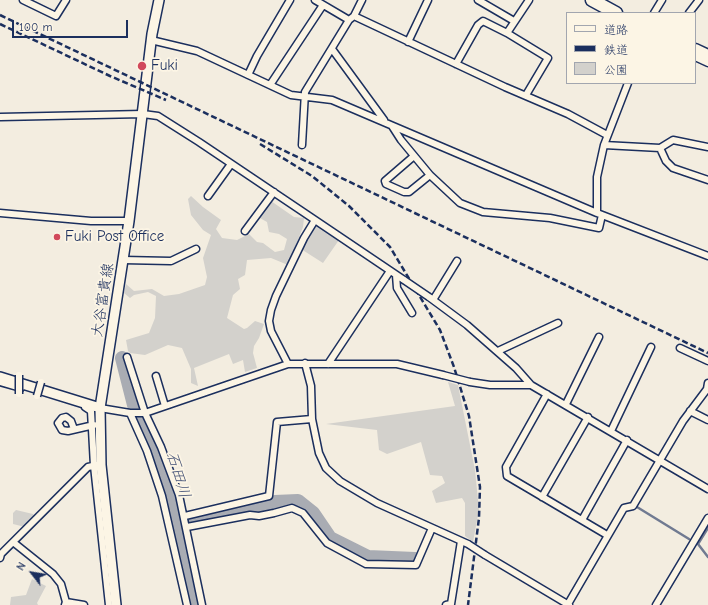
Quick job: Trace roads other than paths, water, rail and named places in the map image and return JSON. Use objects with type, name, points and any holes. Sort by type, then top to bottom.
[{"type":"highway","points":[[592,0],[614,12]]},
{"type":"highway","points":[[696,50],[708,56]]},
{"type":"main road","name":"大谷富貴線","points":[[116,605],[97,465],[96,421],[100,408],[129,221],[151,40],[159,0]]},
{"type":"main road","points":[[0,377],[85,405],[100,408]]},
{"type":"street","points":[[23,0],[56,16],[66,0]]},
{"type":"street","points":[[248,75],[257,56],[290,0]]},
{"type":"street","points":[[315,0],[323,5],[568,114],[607,135]]},
{"type":"street","points":[[302,144],[305,92],[362,0]]},
{"type":"street","points":[[408,42],[428,0]]},
{"type":"street","points":[[478,0],[514,21]]},
{"type":"street","points":[[507,33],[530,0]]},
{"type":"street","points":[[655,12],[662,0]]},
{"type":"street","points":[[690,12],[698,0]]},
{"type":"street","points":[[270,85],[323,5]]},
{"type":"street","points":[[456,64],[478,25],[483,21],[507,33],[548,58],[526,95]]},
{"type":"street","points":[[151,40],[197,51],[291,95],[332,100],[599,214],[708,256]]},
{"type":"street","points":[[332,49],[385,122]]},
{"type":"street","points":[[696,57],[708,63]]},
{"type":"street","points":[[392,126],[430,175],[460,203],[483,212],[550,218],[599,228],[597,177],[604,144],[628,84]]},
{"type":"street","points":[[0,117],[143,114],[158,116],[431,298],[468,325],[498,351],[531,385],[566,404],[708,489]]},
{"type":"street","points":[[604,144],[660,148],[673,140],[708,147]]},
{"type":"street","points":[[660,148],[666,161],[673,168],[708,180]]},
{"type":"street","points":[[414,156],[384,181],[386,184],[404,192],[409,192],[430,175]]},
{"type":"street","points":[[208,196],[232,164]]},
{"type":"street","points":[[245,231],[274,192]]},
{"type":"street","points":[[0,213],[90,222],[129,221]]},
{"type":"street","points":[[288,364],[271,331],[269,321],[270,310],[304,238],[315,220]]},
{"type":"street","points":[[123,260],[171,261],[196,249]]},
{"type":"street","points":[[431,298],[457,261]]},
{"type":"street","points":[[328,364],[390,271]]},
{"type":"street","points":[[396,275],[397,288],[412,313]]},
{"type":"street","points":[[498,351],[558,323]]},
{"type":"street","points":[[566,404],[599,337]]},
{"type":"street","points":[[611,431],[651,346]]},
{"type":"street","points":[[680,348],[708,361]]},
{"type":"street","points":[[127,357],[145,413],[161,447],[180,494],[202,605]]},
{"type":"street","points":[[305,363],[311,386],[312,419],[319,453],[326,468],[340,481],[377,503],[468,544],[559,602],[569,604],[624,508],[633,506],[690,411],[707,389],[708,383]]},
{"type":"street","points":[[100,408],[130,413],[145,413],[288,364],[305,363],[397,364],[470,382],[490,385],[531,385]]},
{"type":"street","points":[[19,375],[20,394]]},
{"type":"street","points":[[156,376],[165,406]]},
{"type":"street","points":[[0,382],[85,405],[91,411],[96,421],[74,429]]},
{"type":"street","points":[[37,396],[41,382]]},
{"type":"street","points":[[547,394],[506,467],[507,476],[608,535]]},
{"type":"street","points":[[690,411],[708,420]]},
{"type":"street","points":[[130,413],[147,451],[162,496],[187,605]]},
{"type":"street","points":[[542,497],[588,417]]},
{"type":"street","points":[[185,516],[269,496],[277,422],[312,419]]},
{"type":"street","points":[[582,520],[627,440]]},
{"type":"street","points":[[0,558],[13,542],[88,467],[97,465],[109,605]]},
{"type":"street","points":[[187,527],[250,515],[259,516],[292,508],[303,513],[327,543],[366,564],[416,565],[432,528]]},
{"type":"street","points":[[656,605],[708,518]]},
{"type":"street","points":[[450,605],[461,541]]},
{"type":"street","points":[[13,542],[53,574],[61,584],[65,603],[84,605]]},
{"type":"waterway","name":"石田川","points":[[122,358],[134,405],[162,474],[175,523],[192,605]]},
{"type":"waterway","points":[[190,521],[275,502],[298,501],[313,513],[330,538],[368,557],[415,559]]},
{"type":"waterway","points":[[637,507],[689,539]]},
{"type":"waterway","points":[[708,528],[698,544],[708,557]]},
{"type":"railway","points":[[0,15],[708,353]]},
{"type":"railway","points":[[0,24],[110,76],[166,100]]},
{"type":"railway","points":[[260,144],[312,176],[349,206],[390,247],[440,330],[454,367],[469,416],[480,487],[479,518],[468,605]]},
{"type":"place","name":"Fuki","points":[[142,66]]},
{"type":"place","name":"Fuki Post Office","points":[[57,237]]}]
